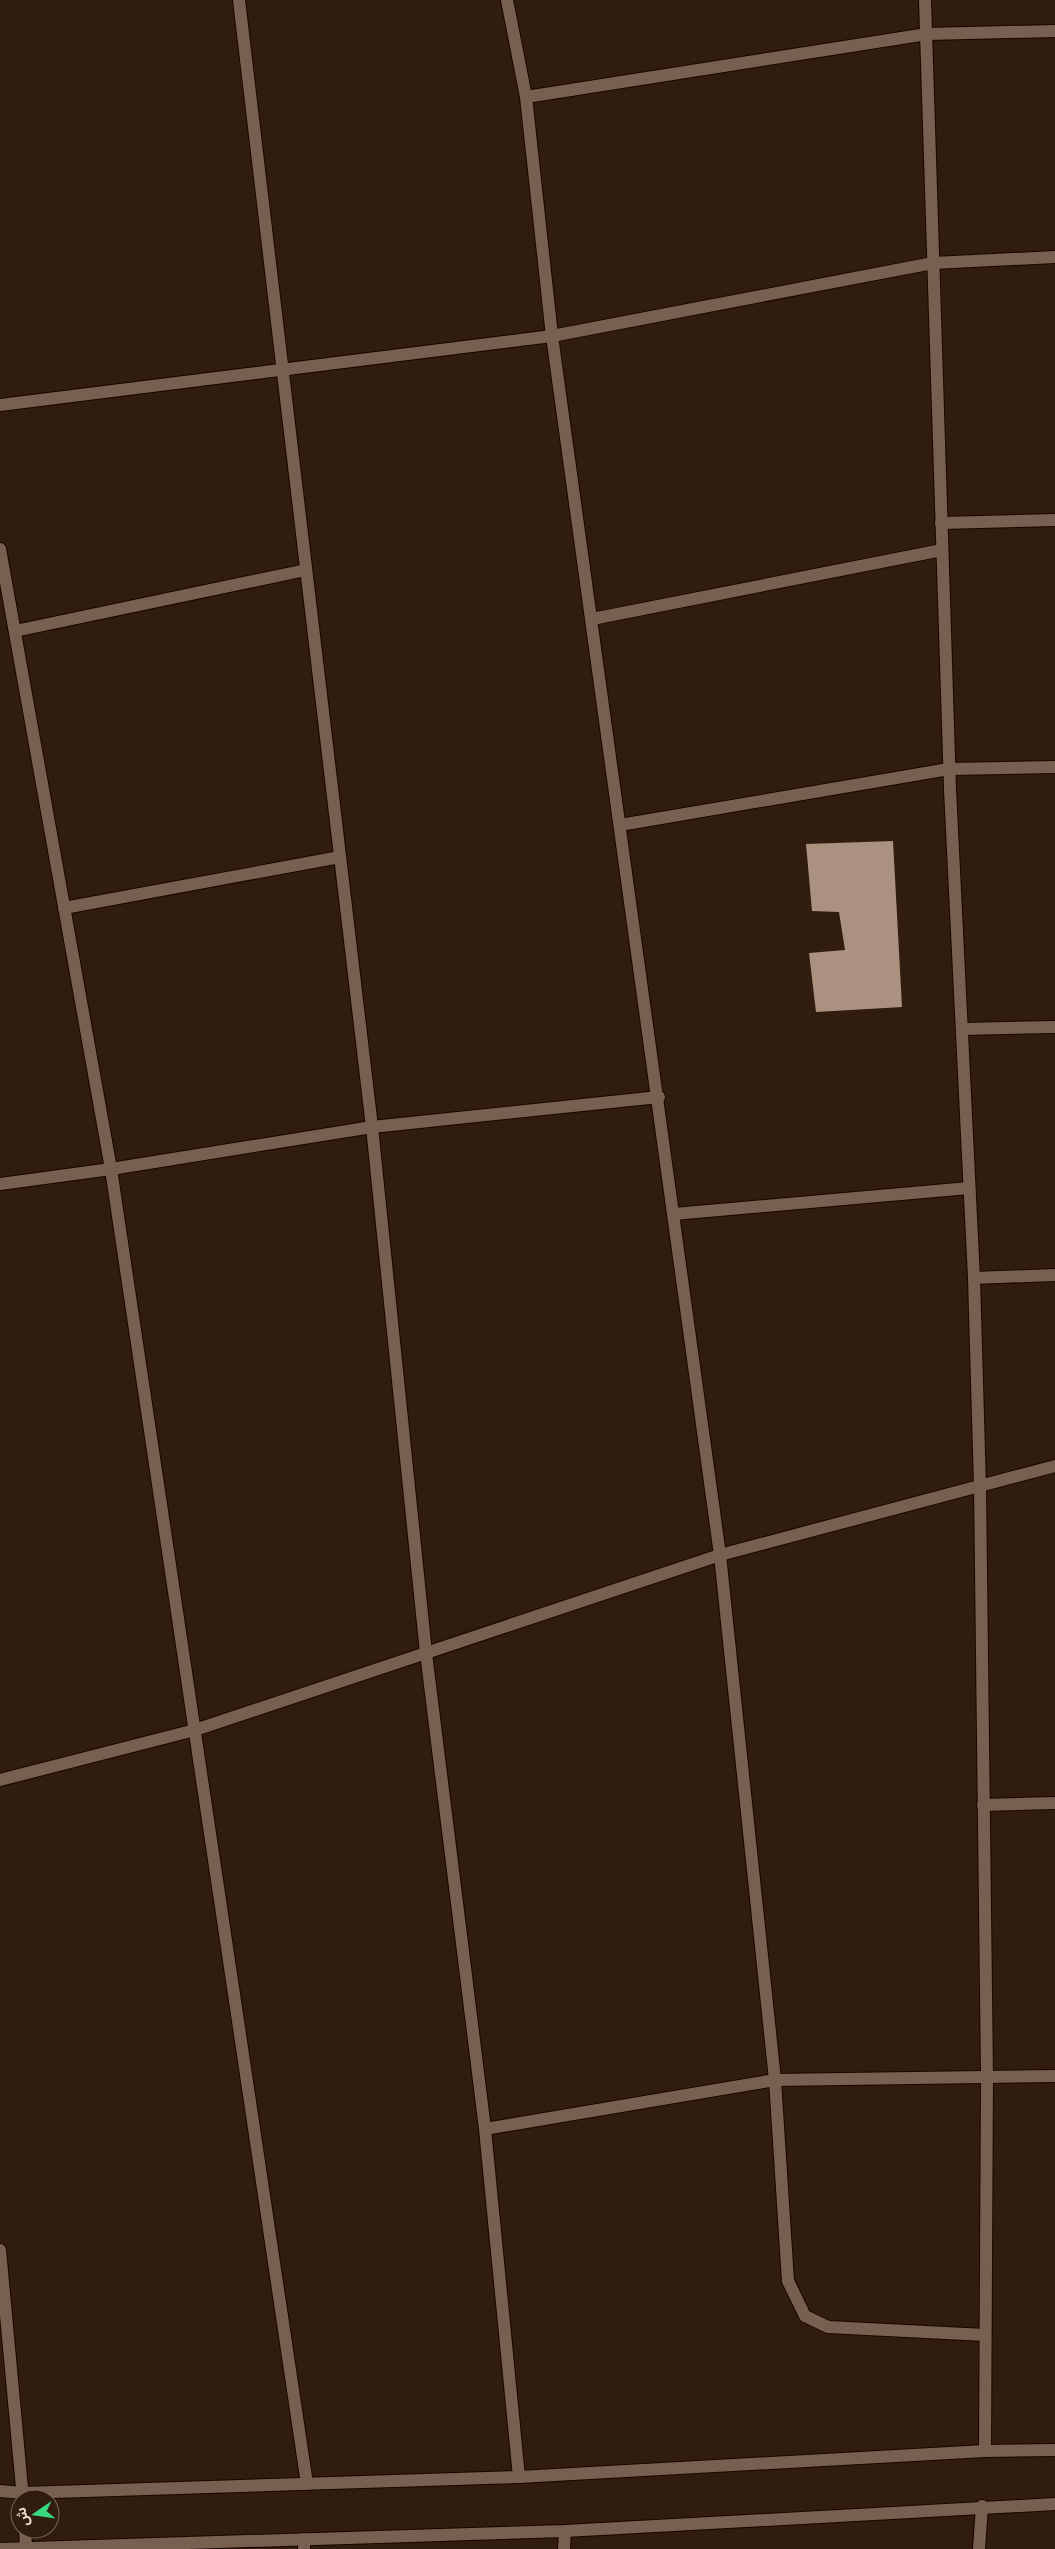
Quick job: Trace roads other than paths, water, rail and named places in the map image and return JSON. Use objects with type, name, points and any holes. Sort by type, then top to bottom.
[{"type":"street","points":[[239,0],[372,1127],[426,1653],[485,2129],[520,2477]]},
{"type":"street","points":[[507,0],[526,97],[552,336],[720,1555],[775,2080],[788,2281],[805,2316],[828,2327],[985,2335]]},
{"type":"street","points":[[926,0],[949,769],[974,1278],[980,1486],[987,2077],[985,2451]]},
{"type":"street","points":[[526,97],[927,34],[1055,32]]},
{"type":"street","points":[[0,405],[552,336],[933,263],[1055,257]]},
{"type":"street","points":[[941,523],[1055,520]]},
{"type":"street","points":[[0,549],[112,1168],[307,2484]]},
{"type":"street","points":[[592,618],[942,550]]},
{"type":"street","points":[[15,631],[306,570]]},
{"type":"street","points":[[620,825],[949,769],[1055,767]]},
{"type":"street","points":[[64,908],[340,857]]},
{"type":"street","points":[[962,1029],[1055,1027]]},
{"type":"street","points":[[0,1184],[372,1127],[658,1097]]},
{"type":"street","points":[[674,1214],[969,1188]]},
{"type":"street","points":[[974,1278],[1055,1275]]},
{"type":"street","points":[[0,1780],[195,1730],[720,1555],[1055,1466]]},
{"type":"street","points":[[983,1805],[1055,1803]]},
{"type":"street","points":[[485,2129],[775,2080],[1055,2076]]},
{"type":"street","points":[[0,2250],[22,2489]]},
{"type":"street","points":[[60,2494],[520,2477],[985,2451],[1055,2450]]},
{"type":"street","points":[[0,2549],[26,2547],[304,2544],[565,2531],[982,2506],[1055,2504]]},
{"type":"street","points":[[979,2549],[982,2506]]},
{"type":"street","points":[[564,2549],[565,2531]]},
{"type":"street","points":[[26,2539],[26,2547]]}]
